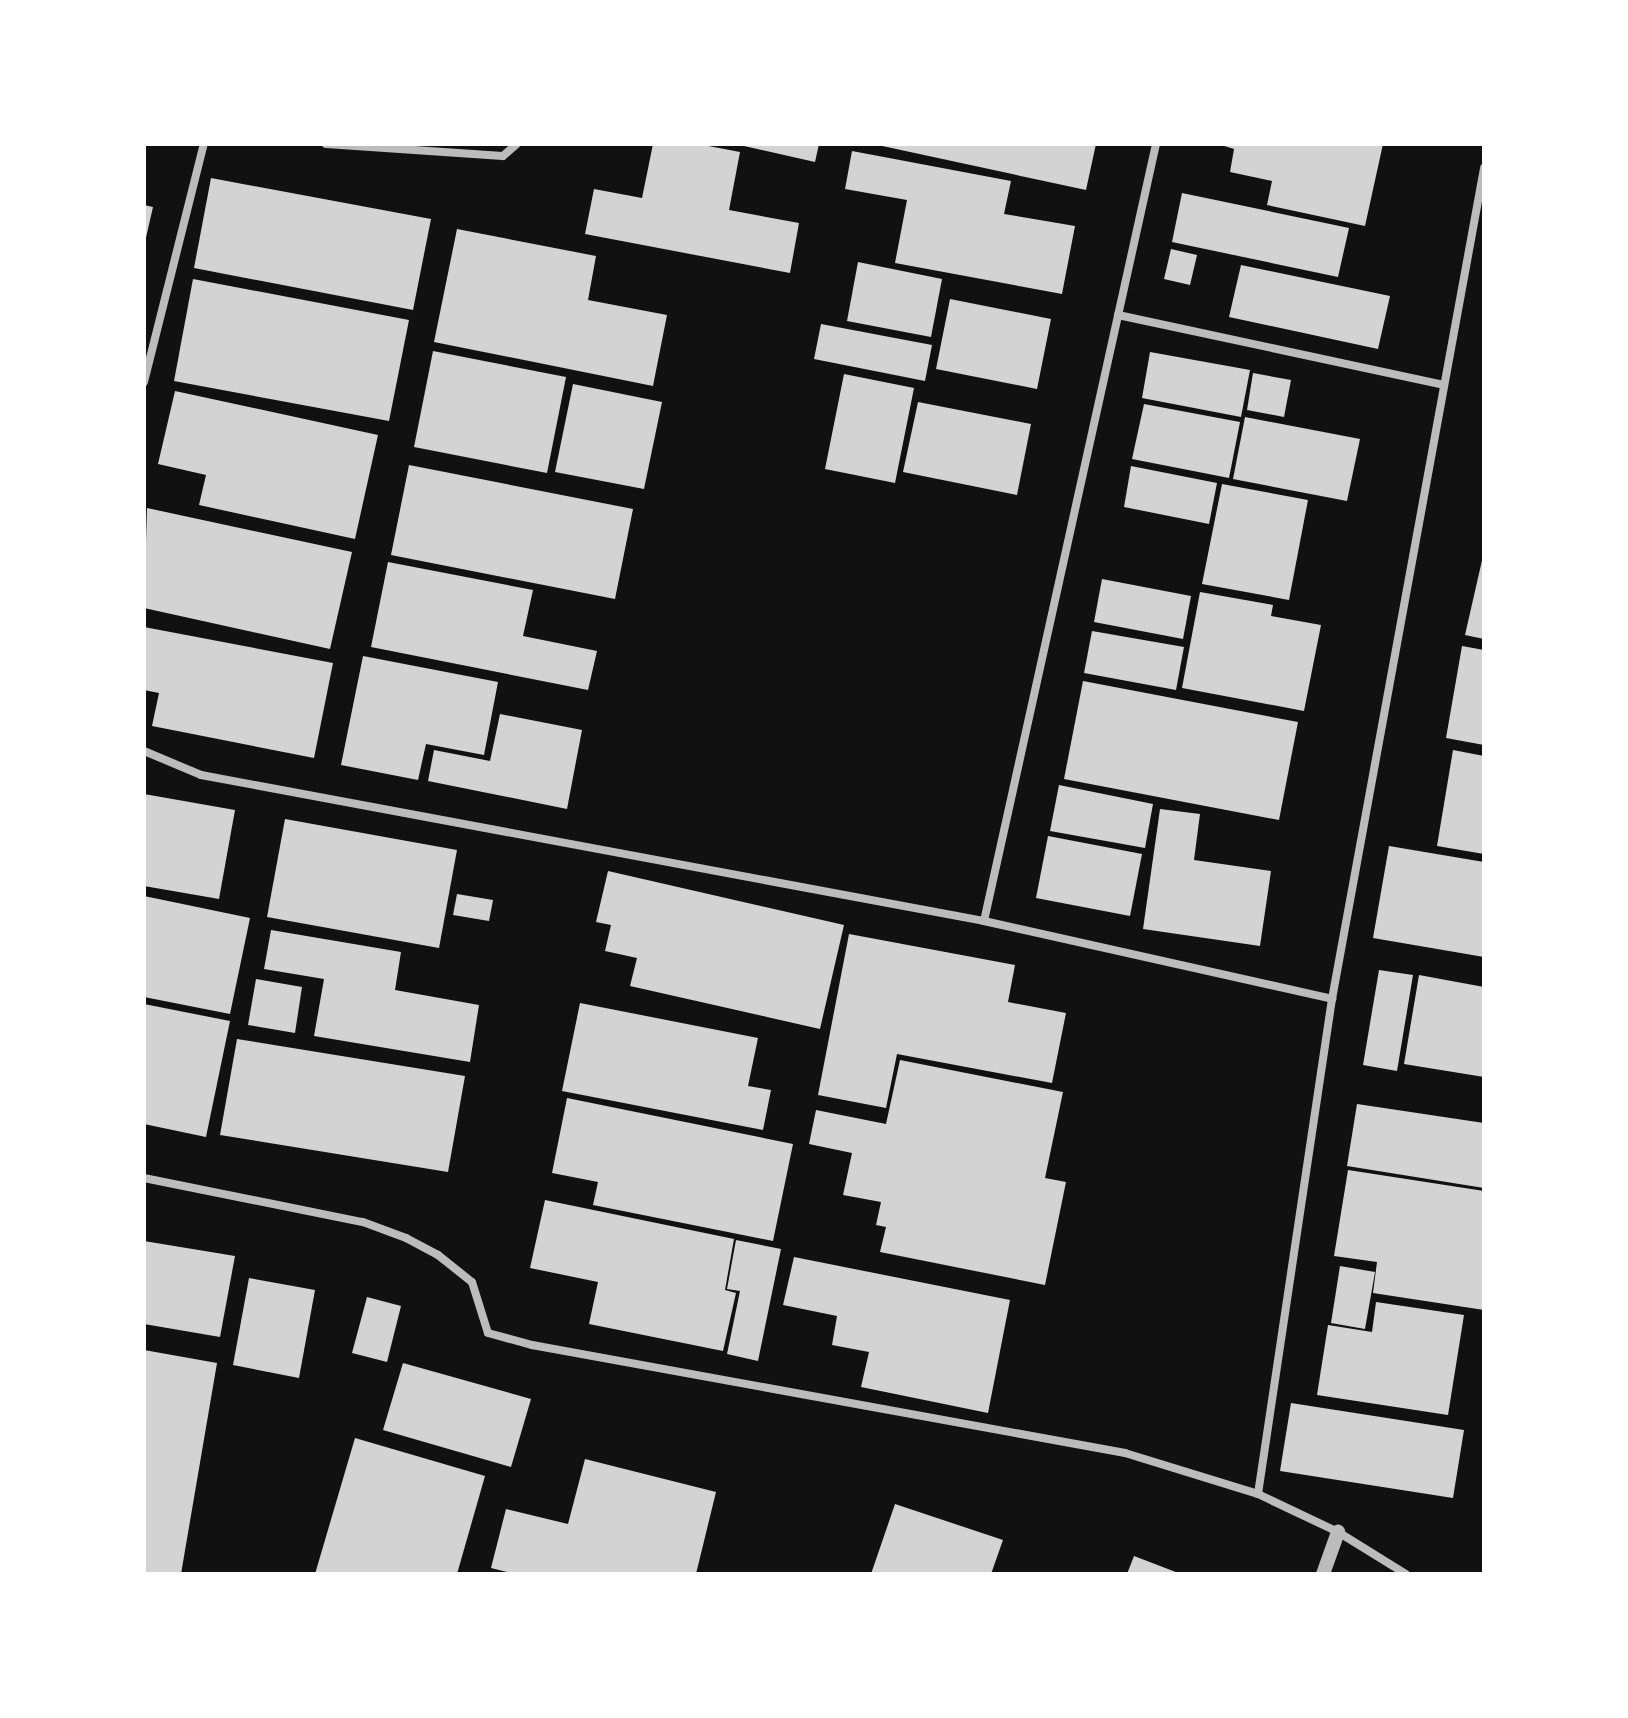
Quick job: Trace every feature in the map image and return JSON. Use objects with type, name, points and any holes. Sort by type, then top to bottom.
[{"type":"street","points":[[144,382],[204,144]]},
{"type":"street","points":[[326,144],[503,156],[517,144]]},
{"type":"street","points":[[984,921],[1156,144]]},
{"type":"street","points":[[1258,1494],[1332,999],[1484,168]]},
{"type":"street","points":[[1118,315],[1444,385]]},
{"type":"street","points":[[144,751],[201,775],[984,921],[1332,999]]},
{"type":"street","points":[[144,1178],[363,1222],[406,1238],[438,1255],[472,1282],[488,1333],[532,1345],[1125,1453],[1258,1494],[1338,1532],[1406,1574]]},
{"type":"street","points":[[1323,1574],[1338,1532]]},
{"type":"building","points":[[653,144],[698,144],[740,152],[729,210],[799,223],[790,273],[585,234],[594,189],[642,198]]},
{"type":"building","points":[[735,144],[819,144],[815,162]]},
{"type":"building","points":[[873,144],[1096,144],[1086,190]]},
{"type":"building","points":[[1218,144],[1383,144],[1365,226],[1267,205],[1272,181],[1230,172],[1234,149]]},
{"type":"building","points":[[852,151],[1011,181],[1004,214],[1075,226],[1062,294],[895,263],[907,200],[845,189]]},
{"type":"building","points":[[211,178],[431,219],[413,310],[194,268]]},
{"type":"building","points":[[1182,193],[1349,228],[1338,277],[1172,242]]},
{"type":"building","points":[[144,205],[153,207],[145,242],[144,242]]},
{"type":"building","points":[[457,229],[596,256],[588,300],[667,315],[653,386],[434,342]]},
{"type":"building","points":[[1171,249],[1197,255],[1190,285],[1164,279]]},
{"type":"building","points":[[858,262],[942,279],[931,337],[847,321]]},
{"type":"building","points":[[1241,265],[1390,296],[1378,349],[1229,317]]},
{"type":"building","points":[[193,279],[409,320],[389,421],[174,381]]},
{"type":"building","points":[[950,299],[1051,319],[1037,389],[936,369]]},
{"type":"building","points":[[821,324],[932,345],[925,381],[814,359]]},
{"type":"building","points":[[433,351],[566,377],[547,473],[414,447]]},
{"type":"building","points":[[1150,352],[1250,370],[1241,417],[1142,398]]},
{"type":"building","points":[[1253,373],[1291,380],[1284,417],[1247,410]]},
{"type":"building","points":[[844,374],[914,388],[895,483],[825,469]]},
{"type":"building","points":[[573,384],[662,402],[644,489],[555,472]]},
{"type":"building","points":[[175,391],[378,435],[355,539],[199,505],[206,475],[158,464]]},
{"type":"building","points":[[918,402],[1031,424],[1017,495],[903,472]]},
{"type":"building","points":[[1144,404],[1240,422],[1229,478],[1132,459]]},
{"type":"building","points":[[1245,417],[1360,439],[1347,501],[1233,479]]},
{"type":"building","points":[[409,465],[633,509],[615,599],[391,555]]},
{"type":"building","points":[[1131,466],[1217,483],[1209,524],[1124,507]]},
{"type":"building","points":[[1222,484],[1308,500],[1289,600],[1202,584]]},
{"type":"building","points":[[147,508],[352,552],[330,649],[144,608]]},
{"type":"building","points":[[1484,556],[1484,639],[1465,635]]},
{"type":"building","points":[[388,562],[533,590],[523,636],[597,651],[588,690],[371,647]]},
{"type":"building","points":[[1102,579],[1191,596],[1183,639],[1094,622]]},
{"type":"building","points":[[1200,592],[1273,605],[1271,616],[1321,625],[1304,711],[1182,688]]},
{"type":"building","points":[[144,627],[333,663],[314,758],[152,726],[159,693],[144,690]]},
{"type":"building","points":[[1092,631],[1184,647],[1176,690],[1084,673]]},
{"type":"building","points":[[1462,646],[1484,650],[1484,745],[1446,738]]},
{"type":"building","points":[[363,656],[498,682],[484,755],[426,744],[418,780],[341,765]]},
{"type":"building","points":[[1083,681],[1298,722],[1279,820],[1064,779]]},
{"type":"building","points":[[500,714],[582,730],[567,809],[428,781],[434,750],[490,761]]},
{"type":"building","points":[[1453,750],[1484,756],[1484,854],[1437,846]]},
{"type":"building","points":[[1059,785],[1153,804],[1145,848],[1050,831]]},
{"type":"building","points":[[144,794],[235,810],[219,899],[144,886]]},
{"type":"building","points":[[1160,809],[1200,814],[1194,860],[1271,871],[1260,946],[1143,929]]},
{"type":"building","points":[[285,819],[457,850],[439,948],[267,917]]},
{"type":"building","points":[[1048,836],[1142,854],[1130,916],[1036,898]]},
{"type":"building","points":[[1389,846],[1484,862],[1484,957],[1373,938]]},
{"type":"building","points":[[608,871],[844,925],[820,1029],[630,986],[637,958],[605,951],[611,925],[596,922]]},
{"type":"building","points":[[457,894],[493,900],[489,921],[453,915]]},
{"type":"building","points":[[144,896],[250,918],[230,1014],[144,997]]},
{"type":"building","points":[[271,930],[401,952],[395,990],[479,1005],[470,1062],[314,1036],[324,979],[264,969]]},
{"type":"building","points":[[849,934],[1015,965],[1008,1002],[1066,1013],[1052,1083],[897,1054],[886,1108],[818,1095]]},
{"type":"building","points":[[1379,970],[1413,975],[1397,1071],[1363,1065]]},
{"type":"building","points":[[1419,975],[1484,987],[1484,1077],[1404,1064]]},
{"type":"building","points":[[256,979],[302,987],[295,1033],[248,1025]]},
{"type":"building","points":[[580,1003],[758,1038],[748,1086],[771,1090],[763,1130],[562,1091]]},
{"type":"building","points":[[144,1004],[230,1021],[206,1137],[144,1124]]},
{"type":"building","points":[[237,1039],[465,1076],[448,1172],[220,1135]]},
{"type":"building","points":[[900,1060],[1063,1092],[1045,1178],[1066,1182],[1045,1285],[880,1252],[886,1227],[876,1225],[881,1202],[843,1195],[852,1153],[809,1144],[816,1110],[886,1124]]},
{"type":"building","points":[[567,1098],[793,1144],[773,1241],[593,1205],[598,1182],[552,1173]]},
{"type":"building","points":[[1357,1104],[1484,1123],[1484,1188],[1347,1166]]},
{"type":"building","points":[[1348,1170],[1484,1191],[1484,1310],[1373,1293],[1377,1262],[1334,1256]]},
{"type":"building","points":[[545,1200],[734,1239],[725,1290],[736,1293],[723,1351],[589,1324],[598,1282],[530,1268]]},
{"type":"building","points":[[736,1240],[781,1249],[758,1361],[727,1354],[740,1291],[727,1289]]},
{"type":"building","points":[[144,1241],[235,1256],[220,1337],[144,1324]]},
{"type":"building","points":[[794,1257],[1010,1300],[988,1413],[861,1387],[869,1352],[832,1345],[837,1316],[783,1305]]},
{"type":"building","points":[[1340,1266],[1375,1272],[1365,1329],[1331,1323]]},
{"type":"building","points":[[249,1278],[315,1290],[299,1378],[233,1365]]},
{"type":"building","points":[[367,1297],[401,1306],[387,1362],[352,1353]]},
{"type":"building","points":[[1376,1302],[1464,1315],[1448,1415],[1317,1395],[1328,1325],[1372,1332]]},
{"type":"building","points":[[144,1350],[217,1363],[181,1574],[144,1574]]},
{"type":"building","points":[[403,1363],[531,1399],[511,1467],[383,1430]]},
{"type":"building","points":[[1291,1403],[1464,1430],[1453,1498],[1280,1471]]},
{"type":"building","points":[[355,1438],[485,1476],[457,1574],[315,1574]]},
{"type":"building","points":[[585,1459],[716,1492],[696,1574],[515,1574],[491,1568],[506,1509],[568,1524]]},
{"type":"building","points":[[895,1504],[1003,1540],[991,1574],[871,1574]]},
{"type":"building","points":[[1134,1556],[1181,1574],[1127,1574]]}]
